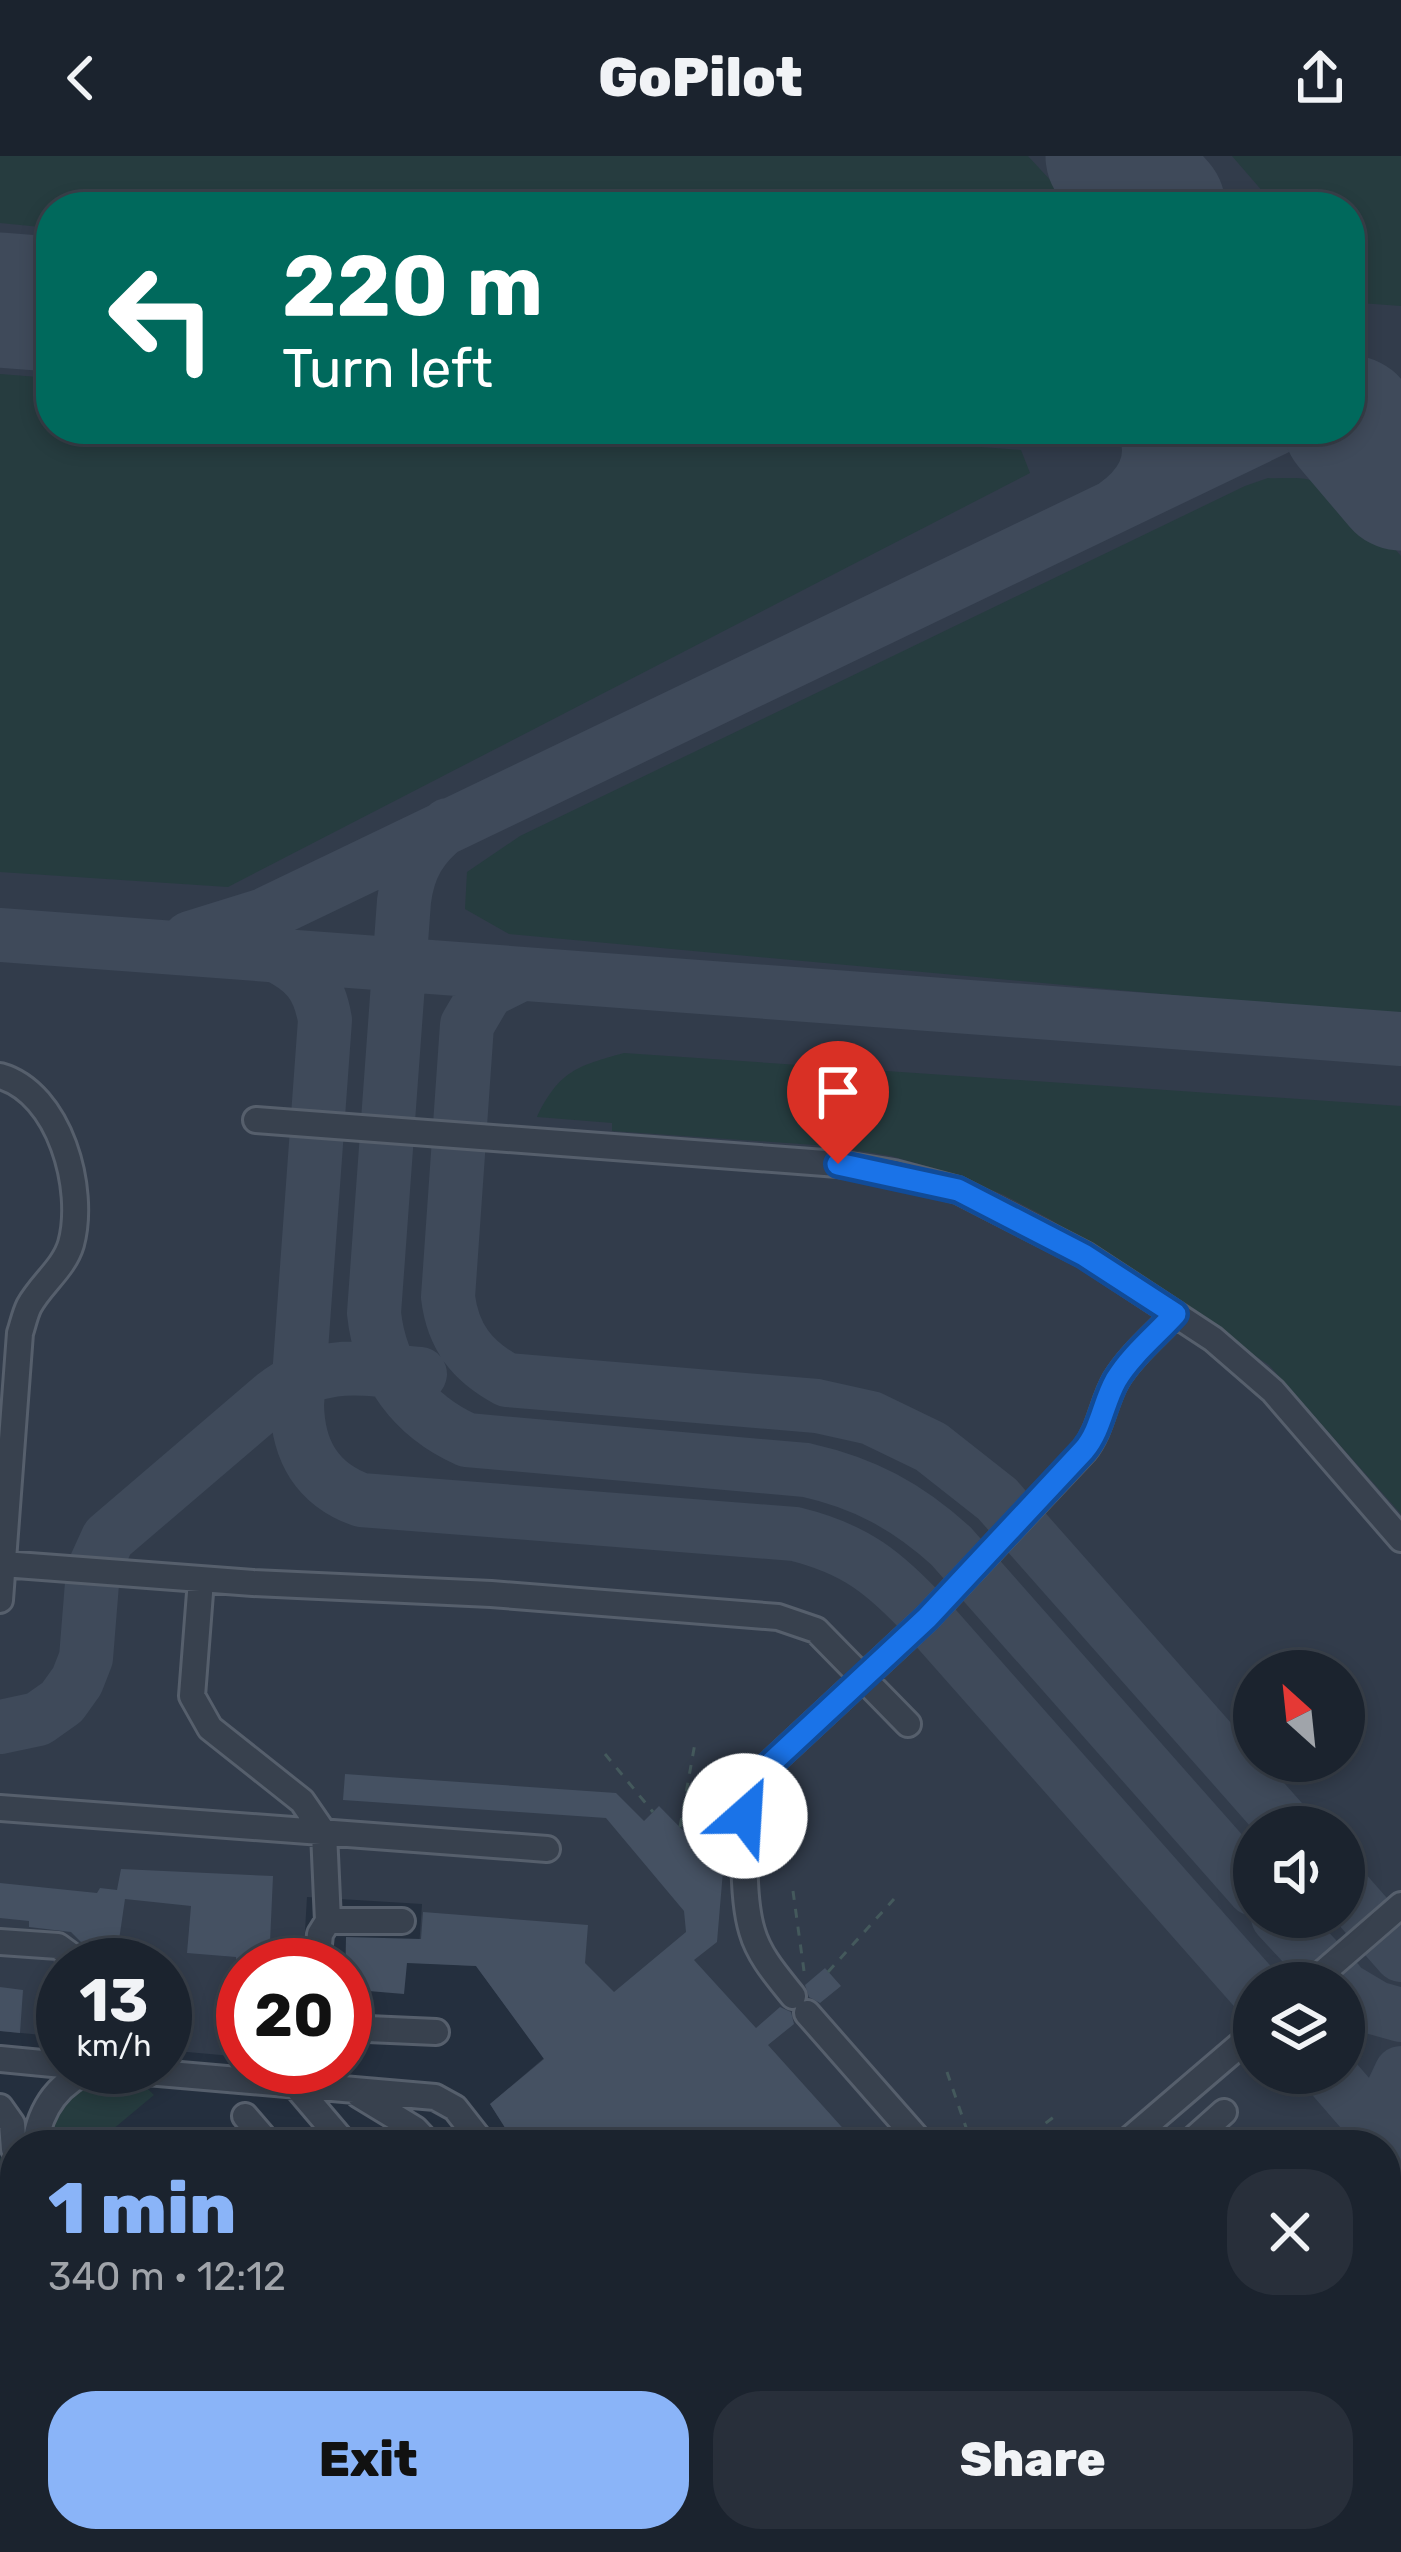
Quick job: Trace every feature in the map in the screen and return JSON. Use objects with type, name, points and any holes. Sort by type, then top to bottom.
[{"type":"street","points":[[0,1076],[29,1092],[69,1156],[75,1175],[70,1247],[28,1307],[20,1333],[0,1600]]},
{"type":"street","points":[[256,1120],[838,1164],[958,1190],[1020,1220],[1175,1314],[1247,1365],[1401,1539]]},
{"type":"street","points":[[911,2130],[802,1998],[769,1966],[752,1930],[747,1796],[755,1778],[866,1678],[1084,1450],[1120,1374],[1175,1314]]},
{"type":"street","points":[[3,1564],[778,1617],[816,1630],[908,1724]]},
{"type":"street","points":[[201,1580],[192,1696],[211,1728],[302,1801],[324,1833],[328,1921],[320,1938]]},
{"type":"street","points":[[0,1808],[548,1849]]},
{"type":"street","points":[[1335,1962],[1401,1905]]},
{"type":"street","points":[[328,1921],[402,1921]]},
{"type":"street","points":[[0,1942],[36,1944]]},
{"type":"street","points":[[372,2029],[436,2032]]},
{"type":"street","points":[[1140,2130],[1233,2050]]},
{"type":"street","points":[[0,2059],[36,2062]]},
{"type":"street","points":[[372,2092],[435,2097],[455,2108],[472,2130]]},
{"type":"street","points":[[33,2130],[54,2094]]},
{"type":"street","points":[[311,2094],[336,2130]]},
{"type":"street","points":[[358,2094],[416,2130]]},
{"type":"street","points":[[1204,2130],[1224,2112]]},
{"type":"street","points":[[244,2116],[257,2130]]},
{"type":"street","points":[[0,2212],[0,2282]]},
{"type":"path","points":[[680,1827],[695,1743]]},
{"type":"path","points":[[605,1754],[653,1812]]},
{"type":"path","points":[[794,1891],[802,1998]]},
{"type":"path","points":[[828,1972],[894,1899]]},
{"type":"path","points":[[947,2072],[967,2130]]},
{"type":"path","points":[[1037,2130],[1055,2116]]},
{"type":"shaded area","points":[[0,156],[1401,156],[1401,2130],[506,2130],[490,2104],[544,2058],[476,1966],[418,1963],[422,1904],[307,1897],[305,1938],[216,1938],[216,2055],[192,2052],[192,1938],[36,1938],[36,2034],[0,2031]]},
{"type":"green space","points":[[0,156],[1028,156],[1061,192],[36,192],[36,227],[0,223]]},
{"type":"green space","points":[[1232,156],[1401,156],[1401,306],[1365,303],[1365,192],[1263,192]]},
{"type":"green space","points":[[0,374],[36,377],[36,444],[942,444],[1021,450],[1030,473],[228,887],[0,872]]},
{"type":"green space","points":[[1268,478],[1306,479],[1334,490],[1360,510],[1401,556],[1401,1016],[509,934],[465,909],[467,872],[520,836]]},
{"type":"green space","points":[[624,1053],[1401,1106],[1401,1514],[1269,1365],[1050,1219],[1004,1195],[891,1156],[829,1146],[612,1131],[612,1123],[537,1117],[553,1089],[571,1073]]},
{"type":"green space","points":[[66,2094],[154,2095],[112,2130],[50,2130]]},
{"type":"building","points":[[345,1774],[616,1793],[644,1821],[659,1806],[723,1871],[717,1942],[694,1960],[756,2028],[780,2007],[791,2012],[794,2024],[768,2045],[844,2130],[506,2130],[490,2104],[544,2059],[476,1966],[407,1963],[404,1994],[372,1991],[372,1938],[346,1937],[421,1939],[423,1912],[588,1925],[585,1963],[614,1992],[686,1932],[684,1911],[606,1818],[343,1800]]},
{"type":"building","points":[[121,1869],[273,1876],[270,1938],[216,1938],[216,1955],[192,1953],[191,1906],[125,1899],[119,1938],[77,1938],[71,1932],[29,1927],[29,1921],[0,1918],[0,1883],[97,1893],[100,1888],[117,1890]]},
{"type":"building","points":[[825,1968],[841,1986],[820,2003],[809,1997],[805,1985]]},
{"type":"building","points":[[0,1987],[23,1990],[20,2033],[0,2031]]},
{"type":"taxiway","points":[[1365,406],[1386,404]]},
{"type":"taxiway","points":[[1114,506],[1144,473],[1148,444]]},
{"type":"taxiway","points":[[190,938],[264,915],[1244,444]]},
{"type":"taxiway","points":[[448,825],[417,858],[404,901],[374,1313],[383,1354],[415,1405],[467,1440],[806,1470],[866,1489],[901,1508],[951,1546],[1233,1865]]},
{"type":"taxiway","points":[[0,935],[1401,1039]]},
{"type":"taxiway","points":[[275,955],[309,980],[325,1020],[297,1405],[301,1437],[322,1475],[361,1500],[795,1534],[852,1555],[883,1576],[927,1618],[1233,1964]]},
{"type":"taxiway","points":[[521,974],[487,991],[467,1025],[448,1297],[454,1324],[474,1356],[507,1380],[817,1406],[871,1418],[931,1447],[997,1499],[1268,1806]]},
{"type":"taxiway","points":[[0,1727],[38,1719],[62,1702],[77,1681],[86,1658],[93,1571],[108,1538],[274,1396],[326,1371],[420,1374]]},
{"type":"taxiway","points":[[1365,1914],[1401,1955]]},
{"type":"taxiway","points":[[1297,1938],[1320,1962]]},
{"type":"taxiway","points":[[1365,2001],[1401,2015]]},
{"type":"taxiway","points":[[1389,2130],[1384,2109],[1401,2073]]},
{"type":"taxiway","points":[[1347,2094],[1378,2130]]},
{"type":"runway","points":[[1113,156],[1145,192]]},
{"type":"runway","points":[[0,300],[36,303]]},
{"type":"runway","points":[[1365,441],[1401,483]]},
{"type":"route","points":[[745,1816],[755,1778],[927,1618],[1084,1450],[1126,1364],[1175,1314],[1084,1255],[958,1190],[838,1164]]}]
